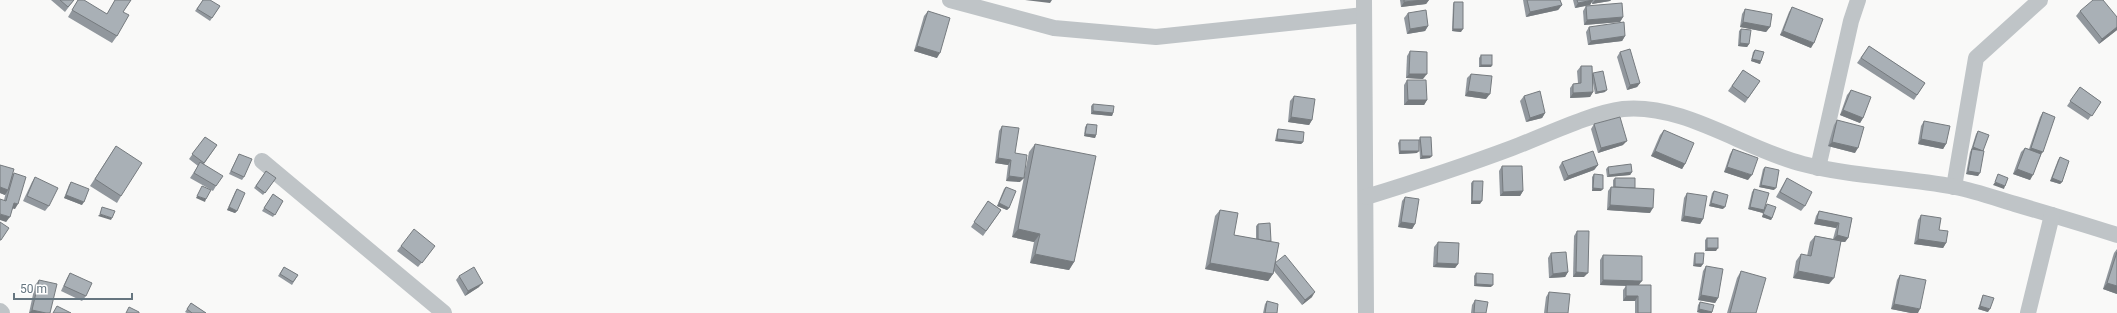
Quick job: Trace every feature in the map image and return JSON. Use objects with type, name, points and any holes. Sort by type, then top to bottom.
[{"type":"street","points":[[950,0],[1054,28],[1156,37],[1364,7],[1366,313]]},
{"type":"street","points":[[1818,168],[1851,21],[1858,0]]},
{"type":"street","points":[[1954,187],[1976,58],[2040,0]]},
{"type":"street","points":[[1366,197],[1465,166],[1597,115],[1624,109],[1654,111],[1685,118],[1736,137],[1769,153],[1818,168],[1862,176],[1954,187],[2117,235]]},
{"type":"street","points":[[262,161],[444,313]]},
{"type":"street","points":[[2028,313],[2052,215]]},
{"type":"building","points":[[60,0],[74,0],[68,7]]},
{"type":"building","points":[[78,0],[84,0],[107,14],[115,0],[131,0],[123,12],[129,15],[117,36],[72,10]]},
{"type":"building","points":[[203,0],[210,0],[220,6],[212,18],[197,9]]},
{"type":"building","points":[[1404,0],[1423,0],[1404,2]]},
{"type":"building","points":[[1527,0],[1560,0],[1562,5],[1530,12]]},
{"type":"building","points":[[1577,0],[1593,0],[1578,3]]},
{"type":"building","points":[[2093,0],[2103,0],[2117,17],[2117,27],[2102,39],[2080,11]]},
{"type":"building","points":[[1454,2],[1463,2],[1463,29],[1453,29]]},
{"type":"building","points":[[1622,3],[1623,17],[1587,20],[1586,6]]},
{"type":"building","points":[[1792,7],[1823,19],[1814,43],[1783,31]]},
{"type":"building","points":[[1745,9],[1772,14],[1770,27],[1743,22]]},
{"type":"building","points":[[1426,10],[1428,26],[1410,29],[1408,13]]},
{"type":"building","points":[[928,11],[950,18],[940,53],[917,46]]},
{"type":"building","points":[[1624,22],[1625,36],[1591,41],[1589,27]]},
{"type":"building","points":[[1741,29],[1751,30],[1749,44],[1740,43]]},
{"type":"building","points":[[1869,46],[1925,83],[1917,95],[1861,58]]},
{"type":"building","points":[[1630,49],[1640,83],[1630,85],[1620,52]]},
{"type":"building","points":[[1755,50],[1764,52],[1761,61],[1752,59]]},
{"type":"building","points":[[1410,51],[1427,52],[1427,74],[1409,74]]},
{"type":"building","points":[[1481,55],[1492,55],[1492,65],[1481,65]]},
{"type":"building","points":[[1581,66],[1592,66],[1593,92],[1573,93],[1573,84],[1581,83]]},
{"type":"building","points":[[1743,70],[1760,81],[1748,98],[1732,86]]},
{"type":"building","points":[[1603,71],[1607,90],[1597,92],[1593,73]]},
{"type":"building","points":[[1471,74],[1492,76],[1490,94],[1468,91]]},
{"type":"building","points":[[1407,80],[1426,80],[1427,100],[1408,100]]},
{"type":"building","points":[[2080,87],[2101,102],[2092,116],[2070,101]]},
{"type":"building","points":[[1851,90],[1871,97],[1863,118],[1843,110]]},
{"type":"building","points":[[1540,91],[1545,113],[1530,118],[1524,96]]},
{"type":"building","points":[[1294,96],[1315,99],[1312,120],[1291,117]]},
{"type":"building","points":[[1093,104],[1114,106],[1113,113],[1093,111]]},
{"type":"building","points":[[2043,112],[2055,117],[2043,152],[2031,148]]},
{"type":"building","points":[[1620,117],[1627,141],[1601,148],[1594,124]]},
{"type":"building","points":[[1837,120],[1864,127],[1858,148],[1832,142]]},
{"type":"building","points":[[1924,121],[1950,126],[1946,144],[1921,139]]},
{"type":"building","points":[[1087,124],[1097,125],[1096,135],[1085,134]]},
{"type":"building","points":[[1002,126],[1019,128],[1015,153],[1027,155],[1024,178],[1009,176],[1011,160],[998,158]]},
{"type":"building","points":[[1278,129],[1304,132],[1303,142],[1277,139]]},
{"type":"building","points":[[1664,130],[1694,143],[1685,164],[1655,151]]},
{"type":"building","points":[[1978,131],[1989,135],[1983,151],[1973,147]]},
{"type":"building","points":[[205,137],[217,145],[204,163],[192,154]]},
{"type":"building","points":[[1420,137],[1431,137],[1432,156],[1422,156]]},
{"type":"building","points":[[1400,140],[1419,140],[1419,151],[1400,151]]},
{"type":"building","points":[[1035,144],[1096,156],[1074,262],[1035,254],[1040,234],[1018,229]]},
{"type":"building","points":[[116,146],[142,163],[121,196],[95,179]]},
{"type":"building","points":[[2025,148],[2041,154],[2033,175],[2017,169]]},
{"type":"building","points":[[1733,149],[1758,158],[1752,175],[1727,167]]},
{"type":"building","points":[[1972,149],[1984,151],[1980,173],[1968,171]]},
{"type":"building","points":[[1593,151],[1598,165],[1568,176],[1562,162]]},
{"type":"building","points":[[239,154],[252,159],[244,177],[231,171]]},
{"type":"building","points":[[2060,157],[2069,161],[2062,182],[2052,178]]},
{"type":"building","points":[[200,162],[223,176],[216,186],[194,173]]},
{"type":"building","points":[[1631,164],[1632,172],[1609,175],[1608,167]]},
{"type":"building","points":[[0,165],[14,169],[8,190],[0,187]]},
{"type":"building","points":[[1502,166],[1522,166],[1523,191],[1503,192]]},
{"type":"building","points":[[1765,167],[1779,170],[1776,188],[1761,185]]},
{"type":"building","points":[[266,171],[276,178],[265,193],[256,186]]},
{"type":"building","points":[[14,173],[26,177],[18,204],[14,203],[10,217],[0,214],[0,199],[6,201]]},
{"type":"building","points":[[1594,174],[1603,175],[1603,189],[1593,188]]},
{"type":"building","points":[[1998,174],[2008,178],[2005,186],[1995,182]]},
{"type":"building","points":[[35,177],[58,188],[49,206],[27,196]]},
{"type":"building","points":[[1615,178],[1635,178],[1635,188],[1615,187]]},
{"type":"building","points":[[1787,178],[1812,192],[1805,206],[1780,192]]},
{"type":"building","points":[[1473,181],[1483,181],[1482,201],[1472,201]]},
{"type":"building","points":[[71,182],[89,189],[84,202],[66,195]]},
{"type":"building","points":[[202,186],[211,190],[206,199],[197,196]]},
{"type":"building","points":[[1006,187],[1016,191],[1009,208],[999,203]]},
{"type":"building","points":[[1611,187],[1654,189],[1653,208],[1610,205]]},
{"type":"building","points":[[237,189],[245,193],[237,211],[229,207]]},
{"type":"building","points":[[1754,189],[1769,193],[1764,210],[1750,207]]},
{"type":"building","points":[[1714,191],[1728,195],[1725,207],[1711,203]]},
{"type":"building","points":[[1687,193],[1707,196],[1703,219],[1684,216]]},
{"type":"building","points":[[273,194],[283,201],[275,215],[264,208]]},
{"type":"building","points":[[1405,197],[1419,199],[1415,224],[1401,222]]},
{"type":"building","points":[[988,201],[1001,210],[986,231],[974,222]]},
{"type":"building","points":[[1767,204],[1776,207],[1772,218],[1763,214]]},
{"type":"building","points":[[102,207],[115,211],[112,218],[100,214]]},
{"type":"building","points":[[1220,210],[1238,213],[1234,235],[1279,243],[1273,274],[1210,263]]},
{"type":"building","points":[[1819,211],[1852,218],[1848,238],[1837,235],[1839,223],[1817,219]]},
{"type":"building","points":[[1921,215],[1941,218],[1939,230],[1948,231],[1946,243],[1918,239]]},
{"type":"building","points":[[0,222],[9,228],[1,240],[0,240]]},
{"type":"building","points":[[1270,223],[1271,241],[1258,239],[1258,224]]},
{"type":"building","points":[[414,229],[435,246],[422,263],[401,246]]},
{"type":"building","points":[[1577,231],[1589,231],[1588,273],[1576,272]]},
{"type":"building","points":[[1815,236],[1841,241],[1834,278],[1798,271],[1801,254],[1811,256]]},
{"type":"building","points":[[1707,238],[1718,238],[1718,248],[1707,248]]},
{"type":"building","points":[[1438,242],[1459,243],[1458,264],[1437,263]]},
{"type":"building","points":[[1566,252],[1568,272],[1553,274],[1551,253]]},
{"type":"building","points":[[2117,252],[2117,286],[2107,283]]},
{"type":"building","points":[[1695,253],[1704,253],[1703,264],[1695,264]]},
{"type":"building","points":[[1285,255],[1315,292],[1305,300],[1275,263]]},
{"type":"building","points":[[1603,255],[1642,256],[1642,281],[1603,280]]},
{"type":"building","points":[[1706,266],[1723,269],[1718,298],[1701,295]]},
{"type":"building","points":[[284,267],[298,275],[293,282],[280,274]]},
{"type":"building","points":[[474,267],[483,283],[468,291],[459,276]]},
{"type":"building","points":[[1741,271],[1766,278],[1756,313],[1730,313]]},
{"type":"building","points":[[70,273],[92,283],[86,296],[64,286]]},
{"type":"building","points":[[1476,273],[1493,274],[1493,285],[1476,284]]},
{"type":"building","points":[[1900,275],[1926,280],[1920,309],[1894,304]]},
{"type":"building","points":[[39,280],[57,284],[50,313],[32,310]]},
{"type":"building","points":[[1626,285],[1651,285],[1651,313],[1638,313],[1638,296],[1626,296]]},
{"type":"building","points":[[1549,292],[1570,294],[1568,313],[1547,313]]},
{"type":"building","points":[[1983,295],[1994,298],[1990,309],[1980,306]]},
{"type":"building","points":[[1475,300],[1488,302],[1486,313],[1474,313]]},
{"type":"building","points":[[1267,301],[1278,304],[1277,313],[1265,313]]},
{"type":"building","points":[[1700,302],[1714,305],[1712,312],[1699,309]]},
{"type":"building","points":[[191,303],[206,313],[192,313],[187,309]]},
{"type":"building","points":[[57,306],[71,313],[53,313]]},
{"type":"building","points":[[129,307],[139,312],[139,313],[126,313]]}]
